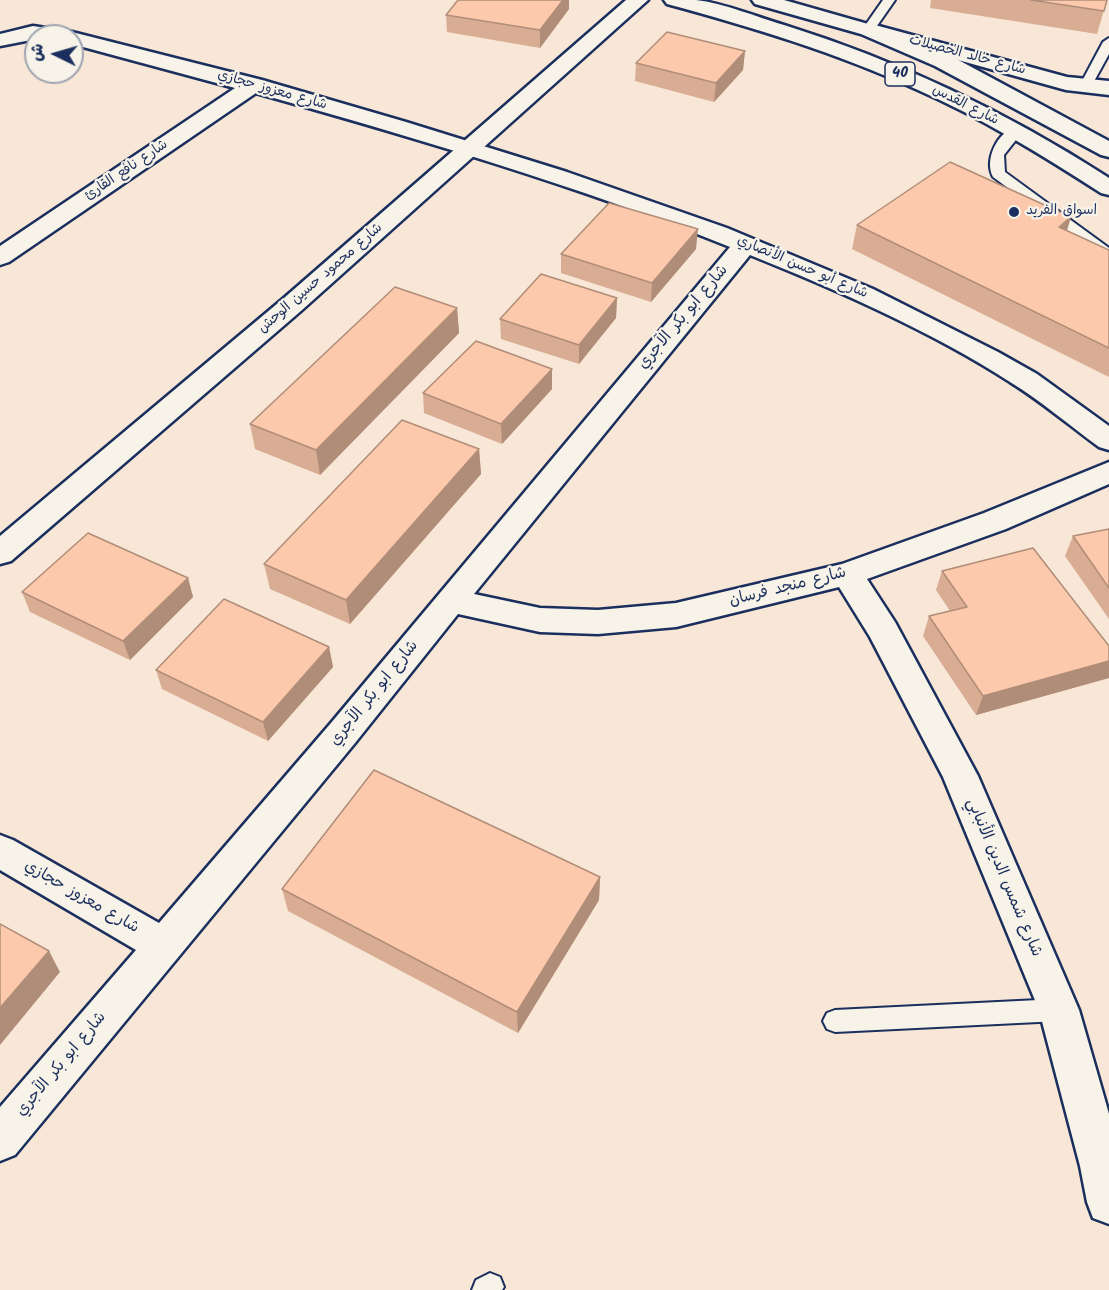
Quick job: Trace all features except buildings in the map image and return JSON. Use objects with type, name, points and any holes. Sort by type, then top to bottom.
[{"type":"main road","name":"شارع محمود حسين الوحش","points":[[0,554],[471,148],[638,0]]},
{"type":"main road","name":"شارع القدس","points":[[674,0],[737,17],[902,74],[1050,149],[1109,188]]},
{"type":"main road","name":"شارع القدس","points":[[762,0],[868,30],[944,61],[1109,150]]},
{"type":"main road","name":"شارع خالد الخصيلات","points":[[868,30],[1076,84],[1109,88]]},
{"type":"main road","points":[[0,40],[24,34]]},
{"type":"main road","name":"شارع معزوز حجازي","points":[[84,41],[254,85],[471,148]]},
{"type":"main road","name":"شارع خالد الخصيلات","points":[[1018,99],[1029,90],[1076,84]]},
{"type":"main road","name":"شارع نافع القارئ","points":[[0,257],[254,85]]},
{"type":"main road","name":"شارع أبو حسن الأنصاري","points":[[471,148],[638,203],[746,244],[896,309],[1027,380],[1109,441]]},
{"type":"main road","name":"شارع ابو بكر الآجري","points":[[0,1140],[343,734],[568,457],[746,244]]},
{"type":"main road","name":"شارع منجد فرسان","points":[[452,601],[540,620],[598,622],[676,615],[847,574],[995,520],[1109,472]]},
{"type":"main road","name":"شارع شمس الدين الأنبابي","points":[[847,574],[883,631],[960,776],[1059,1010],[1102,1166],[1109,1202]]},
{"type":"main road","name":"شارع معزوز حجازي","points":[[0,851],[163,945]]},
{"type":"lane","points":[[868,30],[889,0]]},
{"type":"lane","points":[[1076,84],[1109,42]]},
{"type":"lane","points":[[1016,131],[996,153],[994,165],[998,174],[1109,255]]},
{"type":"lane","points":[[835,1021],[1059,1010]]},
{"type":"place","name":"اسواق الفريد","points":[[1014,212]]}]
